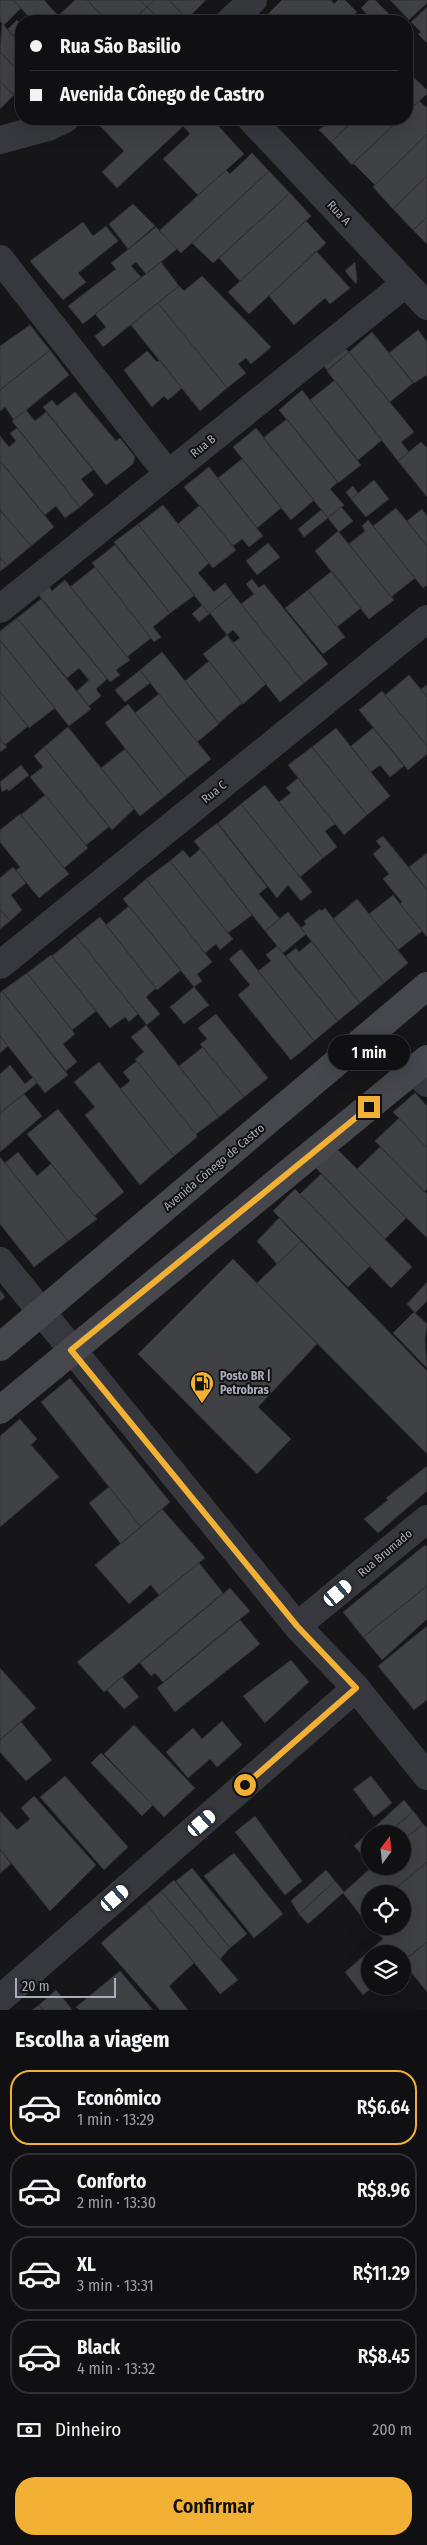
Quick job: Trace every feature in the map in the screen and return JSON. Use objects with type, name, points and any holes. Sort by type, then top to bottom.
[{"type":"main road","name":"Avenida Cônego de Castro","points":[[0,1347],[426,988]]},
{"type":"main road","points":[[0,1410],[71,1350],[423,1071]]},
{"type":"street","points":[[237,15],[253,0]]},
{"type":"street","points":[[0,140],[52,125]]},
{"type":"street","name":"Rua A","points":[[258,125],[427,306]]},
{"type":"street","points":[[0,259],[168,474]]},
{"type":"street","name":"Rua B","points":[[0,609],[405,284]]},
{"type":"street","name":"Rua C","points":[[0,964],[427,619]]},
{"type":"street","points":[[0,1261],[297,1626],[356,1688],[427,1776]]},
{"type":"street","name":"Rua Brumado","points":[[297,1626],[427,1519]]},
{"type":"street","points":[[0,1999],[356,1688]]},
{"type":"building","points":[[0,0],[13,0],[21,8],[4,25],[0,21]]},
{"type":"building","points":[[13,0],[44,0],[58,15],[27,15]]},
{"type":"building","points":[[75,0],[87,0],[101,15],[59,15]]},
{"type":"building","points":[[87,0],[140,0],[147,7],[138,15],[101,15]]},
{"type":"building","points":[[140,0],[154,0],[147,7]]},
{"type":"building","points":[[154,0],[169,0],[183,15],[155,15],[147,7]]},
{"type":"building","points":[[169,0],[206,0],[191,15],[183,15]]},
{"type":"building","points":[[282,0],[331,0],[334,4],[338,0],[345,0],[357,12],[354,15],[267,15]]},
{"type":"building","points":[[369,0],[375,0],[390,15],[367,15],[361,8]]},
{"type":"building","points":[[390,0],[427,0],[427,3],[413,16],[404,15]]},
{"type":"building","points":[[147,7],[155,15],[139,15]]},
{"type":"building","points":[[427,7],[427,43],[418,34],[421,32],[413,24],[413,20]]},
{"type":"building","points":[[15,22],[15,38],[8,29]]},
{"type":"building","points":[[2,23],[15,38],[15,68],[0,52]]},
{"type":"building","points":[[0,52],[15,68],[15,97],[0,81]]},
{"type":"building","points":[[413,77],[427,90],[427,94],[413,107]]},
{"type":"building","points":[[0,81],[14,95],[0,109]]},
{"type":"building","points":[[419,101],[427,108],[427,134],[375,185],[353,163],[394,125],[413,125],[413,107]]},
{"type":"building","points":[[185,125],[117,188],[102,172],[124,151],[100,126]]},
{"type":"building","points":[[217,125],[244,154],[198,195],[163,159],[190,134],[183,126]]},
{"type":"building","points":[[325,125],[349,125],[331,142],[319,130]]},
{"type":"building","points":[[349,125],[394,125],[352,165],[331,142]]},
{"type":"building","points":[[427,134],[427,176],[393,209],[373,187]]},
{"type":"building","points":[[252,153],[269,171],[181,253],[159,231],[226,170],[230,174]]},
{"type":"building","points":[[269,171],[290,193],[213,263],[192,243]]},
{"type":"building","points":[[427,176],[427,217],[413,230],[393,209]]},
{"type":"building","points":[[290,193],[311,216],[240,281],[219,258]]},
{"type":"building","points":[[133,204],[155,226],[128,249],[109,224]]},
{"type":"building","points":[[427,217],[427,244],[413,230]]},
{"type":"building","points":[[306,221],[326,243],[249,314],[228,292]]},
{"type":"building","points":[[83,222],[93,236],[106,226],[118,241],[78,273],[86,282],[63,300],[30,261]]},
{"type":"building","points":[[156,227],[177,249],[146,274],[136,262],[131,266],[141,277],[83,324],[68,306],[116,269],[111,263]]},
{"type":"building","points":[[316,251],[350,288],[330,304],[325,298],[294,325],[269,296]]},
{"type":"building","points":[[161,262],[179,286],[103,347],[95,336],[106,327],[95,314]]},
{"type":"building","points":[[355,262],[357,279],[356,284],[345,271]]},
{"type":"building","points":[[202,276],[271,347],[251,364],[246,358],[238,364],[246,373],[227,388],[158,303],[179,286],[184,291]]},
{"type":"building","points":[[158,303],[227,388],[200,411],[131,325]]},
{"type":"building","points":[[30,325],[50,350],[0,390],[0,346]]},
{"type":"building","points":[[418,330],[427,342],[427,375],[414,383],[389,353]]},
{"type":"building","points":[[372,332],[413,383],[390,402],[349,352]]},
{"type":"building","points":[[345,348],[349,352],[327,370],[323,365]]},
{"type":"building","points":[[50,350],[69,375],[14,420],[5,407],[0,411],[0,390]]},
{"type":"building","points":[[147,351],[157,362],[160,360],[182,388],[168,400],[164,396],[152,407],[124,370]]},
{"type":"building","points":[[349,352],[414,432],[401,442],[409,452],[398,461],[327,371]]},
{"type":"building","points":[[335,380],[382,440],[358,460],[310,400]]},
{"type":"building","points":[[302,390],[361,465],[338,483],[279,410]]},
{"type":"building","points":[[75,392],[116,441],[120,438],[135,457],[133,464],[106,485],[43,407],[52,400],[57,406]]},
{"type":"building","points":[[26,410],[35,421],[46,412],[93,470],[81,479],[94,495],[80,507],[12,421]]},
{"type":"building","points":[[287,419],[338,482],[330,489],[344,505],[328,518],[263,438]]},
{"type":"building","points":[[17,428],[80,507],[65,518],[56,506],[45,515],[0,461],[0,436],[9,447],[16,441],[10,433]]},
{"type":"building","points":[[256,428],[314,500],[291,520],[233,447]]},
{"type":"building","points":[[421,442],[427,448],[427,497],[398,461]]},
{"type":"building","points":[[242,459],[281,508],[257,528],[218,478]]},
{"type":"building","points":[[0,461],[54,527],[31,546],[0,510]]},
{"type":"building","points":[[209,467],[263,536],[249,547],[242,539],[233,546],[184,487]]},
{"type":"building","points":[[374,480],[389,499],[366,517],[351,499]]},
{"type":"building","points":[[353,486],[358,493],[351,499],[346,492]]},
{"type":"building","points":[[163,505],[209,563],[198,573],[214,592],[225,583],[233,594],[209,614],[138,524]]},
{"type":"building","points":[[200,505],[236,550],[213,568],[178,524]]},
{"type":"building","points":[[341,507],[353,521],[339,532],[328,518]]},
{"type":"building","points":[[396,508],[427,546],[427,585],[423,588],[373,526]]},
{"type":"building","points":[[422,509],[427,516],[427,546],[407,521]]},
{"type":"building","points":[[0,510],[31,546],[7,566],[0,558]]},
{"type":"building","points":[[321,510],[328,518],[304,537],[298,529]]},
{"type":"building","points":[[368,520],[415,578],[391,597],[349,544],[365,531],[362,526]]},
{"type":"building","points":[[138,524],[195,595],[170,613],[114,542]]},
{"type":"building","points":[[338,531],[394,600],[369,619],[315,551]]},
{"type":"building","points":[[268,543],[280,557],[257,575],[246,561]]},
{"type":"building","points":[[115,545],[170,613],[153,627],[161,637],[154,642],[92,563]]},
{"type":"building","points":[[0,558],[7,566],[0,571]]},
{"type":"building","points":[[95,567],[151,638],[127,657],[70,587]]},
{"type":"building","points":[[332,571],[361,608],[337,627],[308,590]]},
{"type":"building","points":[[252,579],[259,588],[264,584],[328,664],[304,683],[241,604],[254,594],[246,584]]},
{"type":"building","points":[[65,580],[130,660],[116,670],[120,675],[110,682],[37,593],[47,584],[52,591]]},
{"type":"building","points":[[308,590],[345,637],[323,654],[285,608]]},
{"type":"building","points":[[233,594],[304,683],[280,702],[233,643],[240,638],[233,630],[227,635],[210,613]]},
{"type":"building","points":[[41,599],[107,679],[96,689],[101,696],[89,706],[77,691],[89,680],[79,668],[67,678],[17,618]]},
{"type":"building","points":[[202,605],[209,614],[199,622],[192,614]]},
{"type":"building","points":[[17,618],[91,709],[69,726],[0,640],[0,631]]},
{"type":"building","points":[[227,635],[266,684],[243,704],[203,654]]},
{"type":"building","points":[[0,640],[55,708],[29,728],[0,692]]},
{"type":"building","points":[[162,652],[219,724],[197,742],[140,670]]},
{"type":"building","points":[[209,661],[242,703],[219,723],[185,681]]},
{"type":"building","points":[[140,670],[150,683],[125,702],[115,690]]},
{"type":"building","points":[[409,675],[427,697],[427,746],[385,695]]},
{"type":"building","points":[[427,685],[427,697],[421,689]]},
{"type":"building","points":[[382,691],[427,746],[427,754],[408,770],[359,710]]},
{"type":"building","points":[[0,692],[28,726],[5,745],[0,739]]},
{"type":"building","points":[[159,694],[211,759],[187,778],[135,713]]},
{"type":"building","points":[[128,704],[187,778],[164,797],[105,723]]},
{"type":"building","points":[[68,727],[134,809],[112,830],[44,747]]},
{"type":"building","points":[[336,728],[390,796],[367,815],[312,747]]},
{"type":"building","points":[[373,728],[404,766],[390,777],[380,765],[371,772],[351,746]]},
{"type":"building","points":[[0,739],[7,747],[0,752]]},
{"type":"building","points":[[44,747],[109,827],[86,845],[30,777],[43,767],[34,756]]},
{"type":"building","points":[[312,747],[367,815],[344,835],[288,765]]},
{"type":"building","points":[[125,749],[164,797],[140,816],[101,768]]},
{"type":"building","points":[[21,765],[29,775],[9,791],[7,789],[2,792],[0,782]]},
{"type":"building","points":[[298,778],[335,824],[325,831],[337,847],[323,858],[279,802],[291,793],[286,788]]},
{"type":"building","points":[[265,785],[323,858],[300,877],[241,804]]},
{"type":"building","points":[[45,795],[88,848],[64,868],[21,815]]},
{"type":"building","points":[[241,804],[312,892],[301,901],[288,885],[277,898],[218,823]]},
{"type":"building","points":[[20,814],[69,874],[39,898],[16,870],[20,867],[0,842],[0,830]]},
{"type":"building","points":[[217,823],[267,887],[259,894],[280,919],[265,931],[194,841]]},
{"type":"building","points":[[383,836],[427,890],[427,937],[400,904],[402,902],[383,879],[389,874],[373,854],[381,847],[376,841]]},
{"type":"building","points":[[200,849],[252,915],[228,933],[170,861],[183,850],[190,858]]},
{"type":"building","points":[[427,853],[427,890],[409,867]]},
{"type":"building","points":[[170,861],[233,939],[220,950],[216,944],[205,953],[146,879]]},
{"type":"building","points":[[13,867],[26,883],[11,895],[22,910],[10,921],[0,909],[0,878]]},
{"type":"building","points":[[146,879],[212,962],[197,974],[202,981],[194,987],[123,899]]},
{"type":"building","points":[[393,895],[422,931],[398,950],[369,914]]},
{"type":"building","points":[[357,899],[408,963],[384,983],[333,919]]},
{"type":"building","points":[[129,906],[181,970],[157,990],[106,925]]},
{"type":"building","points":[[325,908],[384,983],[360,1003],[301,928],[306,924],[304,921],[320,909],[321,911]]},
{"type":"building","points":[[0,909],[10,921],[0,929]]},
{"type":"building","points":[[288,912],[306,934],[283,953],[265,931]]},
{"type":"building","points":[[100,917],[156,988],[146,997],[160,1014],[147,1025],[76,936]]},
{"type":"building","points":[[76,936],[138,1014],[129,1022],[125,1017],[110,1028],[52,956]]},
{"type":"building","points":[[312,941],[360,1003],[338,1021],[286,956],[296,948],[299,952]]},
{"type":"building","points":[[277,946],[338,1021],[314,1041],[258,971],[271,961],[266,955]]},
{"type":"building","points":[[241,949],[314,1041],[291,1060],[238,995],[250,985],[229,959]]},
{"type":"building","points":[[51,955],[96,1011],[72,1030],[27,973]]},
{"type":"building","points":[[27,973],[75,1034],[63,1044],[77,1062],[66,1071],[2,991]]},
{"type":"building","points":[[194,987],[209,1005],[184,1024],[170,1007]]},
{"type":"building","points":[[2,991],[68,1075],[45,1093],[0,1036],[0,993]]},
{"type":"building","points":[[216,1014],[268,1078],[244,1097],[200,1044],[207,1039],[198,1028]]},
{"type":"building","points":[[146,1025],[219,1117],[196,1134],[135,1059],[144,1052],[131,1037]]},
{"type":"building","points":[[0,1036],[8,1046],[0,1053]]},
{"type":"building","points":[[203,1047],[244,1097],[219,1117],[179,1066]]},
{"type":"building","points":[[137,1061],[196,1134],[197,1137],[174,1156],[120,1089],[130,1081],[123,1072]]},
{"type":"building","points":[[99,1062],[174,1156],[140,1185],[85,1115],[95,1107],[74,1082]]},
{"type":"building","points":[[10,1065],[25,1084],[33,1077],[37,1083],[0,1113],[0,1074]]},
{"type":"building","points":[[415,1093],[427,1106],[427,1148],[393,1112]]},
{"type":"building","points":[[24,1094],[42,1116],[0,1152],[0,1113]]},
{"type":"building","points":[[58,1109],[124,1192],[94,1216],[27,1134]]},
{"type":"building","points":[[399,1118],[427,1148],[427,1189],[424,1192],[375,1141]]},
{"type":"building","points":[[380,1147],[427,1194],[427,1238],[357,1169]]},
{"type":"building","points":[[337,1149],[406,1218],[385,1239],[315,1167]]},
{"type":"building","points":[[18,1152],[37,1176],[51,1164],[97,1219],[68,1241],[5,1163]]},
{"type":"building","points":[[0,1157],[68,1241],[34,1267],[0,1224]]},
{"type":"building","points":[[321,1174],[412,1267],[391,1288],[300,1194]]},
{"type":"building","points":[[295,1189],[370,1266],[348,1287],[273,1211]]},
{"type":"building","points":[[279,1218],[301,1241],[277,1264],[257,1241]]},
{"type":"building","points":[[301,1241],[427,1371],[427,1454],[257,1283]]},
{"type":"building","points":[[233,1259],[317,1344],[258,1407],[291,1439],[257,1474],[138,1354]]},
{"type":"building","points":[[427,1282],[427,1301],[415,1313],[407,1304]]},
{"type":"building","points":[[0,1290],[5,1297],[0,1301]]},
{"type":"building","points":[[414,1312],[427,1324],[425,1340],[427,1368],[393,1333]]},
{"type":"building","points":[[70,1378],[170,1502],[141,1527],[41,1402]]},
{"type":"building","points":[[20,1419],[37,1439],[31,1445],[59,1477],[0,1527],[0,1436]]},
{"type":"building","points":[[427,1466],[427,1491],[378,1533],[364,1519],[388,1500],[386,1498]]},
{"type":"building","points":[[109,1487],[141,1527],[121,1544],[89,1503]]},
{"type":"building","points":[[162,1509],[205,1558],[159,1595],[151,1585],[129,1604],[95,1565]]},
{"type":"building","points":[[425,1545],[427,1547],[427,1586],[363,1637],[343,1612]]},
{"type":"building","points":[[199,1563],[223,1593],[104,1692],[77,1662]]},
{"type":"building","points":[[427,1586],[427,1619],[382,1660],[363,1637]]},
{"type":"building","points":[[230,1588],[250,1611],[163,1682],[155,1673],[151,1676],[140,1663]]},
{"type":"building","points":[[240,1620],[260,1644],[175,1712],[157,1688]]},
{"type":"building","points":[[427,1626],[427,1700],[414,1710],[378,1666]]},
{"type":"building","points":[[291,1660],[309,1682],[265,1723],[243,1696]]},
{"type":"building","points":[[0,1668],[36,1708],[0,1740]]},
{"type":"building","points":[[122,1677],[139,1697],[124,1709],[107,1690]]},
{"type":"building","points":[[222,1721],[242,1745],[217,1767],[210,1759],[188,1778],[166,1752],[193,1728],[202,1739]]},
{"type":"building","points":[[21,1722],[52,1760],[26,1781],[0,1752],[0,1740]]},
{"type":"building","points":[[134,1725],[195,1788],[164,1817],[104,1754]]},
{"type":"building","points":[[101,1753],[153,1805],[142,1816],[91,1763]]},
{"type":"building","points":[[65,1776],[128,1847],[104,1870],[40,1797]]},
{"type":"building","points":[[371,1776],[392,1803],[374,1817],[353,1789]]},
{"type":"building","points":[[34,1796],[96,1865],[50,1911],[0,1849],[0,1811],[17,1830],[30,1819],[21,1808]]},
{"type":"building","points":[[404,1800],[413,1811],[398,1825],[377,1825]]},
{"type":"building","points":[[413,1811],[423,1824],[411,1834],[411,1825],[398,1825]]},
{"type":"building","points":[[255,1816],[302,1881],[285,1895],[235,1832]]},
{"type":"building","points":[[423,1824],[427,1828],[427,1862],[400,1885],[361,1885],[361,1916],[343,1893],[363,1875],[411,1875],[411,1834]]},
{"type":"building","points":[[361,1840],[361,1854],[354,1846]]},
{"type":"building","points":[[0,1849],[11,1864],[0,1873]]},
{"type":"building","points":[[234,1853],[283,1914],[254,1938],[204,1876]]},
{"type":"building","points":[[427,1862],[427,1942],[411,1955],[411,1945],[376,1945],[383,1939],[380,1935],[411,1935],[411,1885],[400,1885]]},
{"type":"building","points":[[192,1868],[247,1934],[230,1948],[176,1881]]},
{"type":"building","points":[[326,1870],[335,1881],[299,1914],[291,1901]]},
{"type":"building","points":[[174,1880],[230,1948],[220,1959],[161,1891]]},
{"type":"building","points":[[335,1881],[344,1892],[308,1924],[299,1914]]},
{"type":"building","points":[[161,1891],[238,1980],[220,1994],[146,1904]]},
{"type":"building","points":[[146,1904],[194,1963],[169,1986],[188,2010],[160,2010],[101,1943]]},
{"type":"building","points":[[427,1942],[427,1992],[411,1972],[411,1955]]},
{"type":"building","points":[[361,1958],[361,1992],[345,1972]]},
{"type":"building","points":[[120,1971],[153,2010],[79,2010],[76,2007]]},
{"type":"building","points":[[56,1990],[72,2010],[43,2010],[39,2005]]},
{"type":"building","points":[[39,2005],[43,2010],[32,2010]]},
{"type":"place","name":"Posto BR | Petrobras","points":[[202,1404]]},
{"type":"route","points":[[245,1785],[356,1688],[297,1626],[71,1350],[369,1107]]}]
